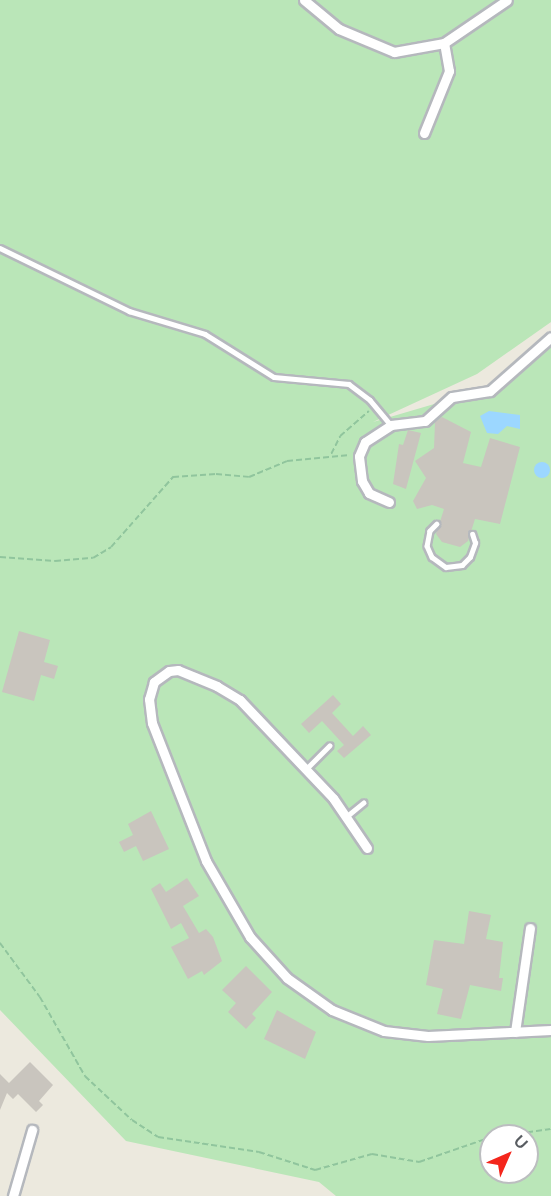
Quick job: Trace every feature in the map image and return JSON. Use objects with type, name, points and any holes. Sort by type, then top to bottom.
[{"type":"street","points":[[305,0],[339,29],[394,52],[444,43],[507,0]]},
{"type":"street","points":[[424,133],[449,71],[444,43]]},
{"type":"street","points":[[389,502],[369,493],[362,481],[359,456],[365,442],[391,425],[425,421],[452,397],[490,391],[551,337]]},
{"type":"street","points":[[367,848],[347,816],[249,708],[217,686],[188,673],[169,671],[150,690],[152,723],[206,861],[235,914],[274,966],[317,1002],[347,1018],[384,1031],[428,1036],[551,1030]]},
{"type":"street","points":[[515,1032],[530,928]]},
{"type":"street","points":[[13,1196],[32,1130]]},
{"type":"lane","points":[[0,248],[129,311],[205,334],[274,377],[349,384],[375,406],[391,425]]},
{"type":"lane","points":[[437,524],[430,531],[427,546],[432,557],[446,567],[462,565],[470,556],[475,543],[472,534]]},
{"type":"lane","points":[[306,769],[329,746]]},
{"type":"lane","points":[[347,816],[363,803]]},
{"type":"path","points":[[331,454],[340,436],[375,406]]},
{"type":"path","points":[[0,556],[55,561],[93,558],[111,547],[173,477],[216,474],[249,477],[287,461],[331,454],[359,456]]},
{"type":"path","points":[[0,943],[40,997],[85,1076],[132,1120],[158,1137],[260,1152],[315,1170],[372,1154],[419,1162],[479,1141]]},
{"type":"green space","points":[[0,0],[551,0],[551,322],[477,374],[373,422],[509,382],[551,347],[551,1196],[336,1196],[319,1182],[126,1141],[0,1010]]},
{"type":"water","points":[[489,411],[520,415],[520,429],[507,426],[498,434],[487,433],[480,416]]},
{"type":"water","points":[[542,462],[548,464],[550,470],[548,476],[542,478],[536,476],[534,470],[536,464]]},
{"type":"building","points":[[442,417],[471,432],[463,463],[481,467],[490,438],[520,447],[500,524],[475,519],[468,541],[460,547],[442,542],[436,534],[444,509],[432,505],[417,509],[413,501],[426,478],[415,461],[434,448],[435,422]]},
{"type":"building","points":[[408,430],[421,433],[406,489],[393,484],[399,444],[403,445]]},
{"type":"building","points":[[19,631],[50,640],[44,662],[58,666],[54,679],[41,675],[34,701],[2,692]]},
{"type":"building","points":[[333,695],[341,704],[332,713],[353,736],[363,726],[371,735],[344,758],[337,751],[344,745],[322,721],[309,733],[301,724]]},
{"type":"building","points":[[151,811],[169,849],[143,861],[136,846],[124,852],[119,842],[133,835],[128,824]]},
{"type":"building","points":[[187,878],[199,896],[183,906],[199,933],[206,929],[213,937],[222,961],[204,975],[202,971],[188,979],[171,947],[189,938],[181,923],[171,929],[151,889],[160,883],[166,892]]},
{"type":"building","points":[[469,911],[491,915],[486,939],[503,942],[499,978],[503,978],[501,991],[470,985],[461,1019],[437,1014],[443,989],[426,985],[434,940],[464,944]]},
{"type":"building","points":[[246,966],[272,992],[252,1014],[256,1018],[246,1029],[228,1012],[236,1003],[222,990]]},
{"type":"building","points":[[277,1010],[316,1032],[305,1059],[264,1039]]},
{"type":"building","points":[[30,1062],[53,1085],[39,1101],[43,1105],[36,1112],[18,1094],[13,1099],[7,1093],[0,1110],[0,1074],[9,1083]]}]
